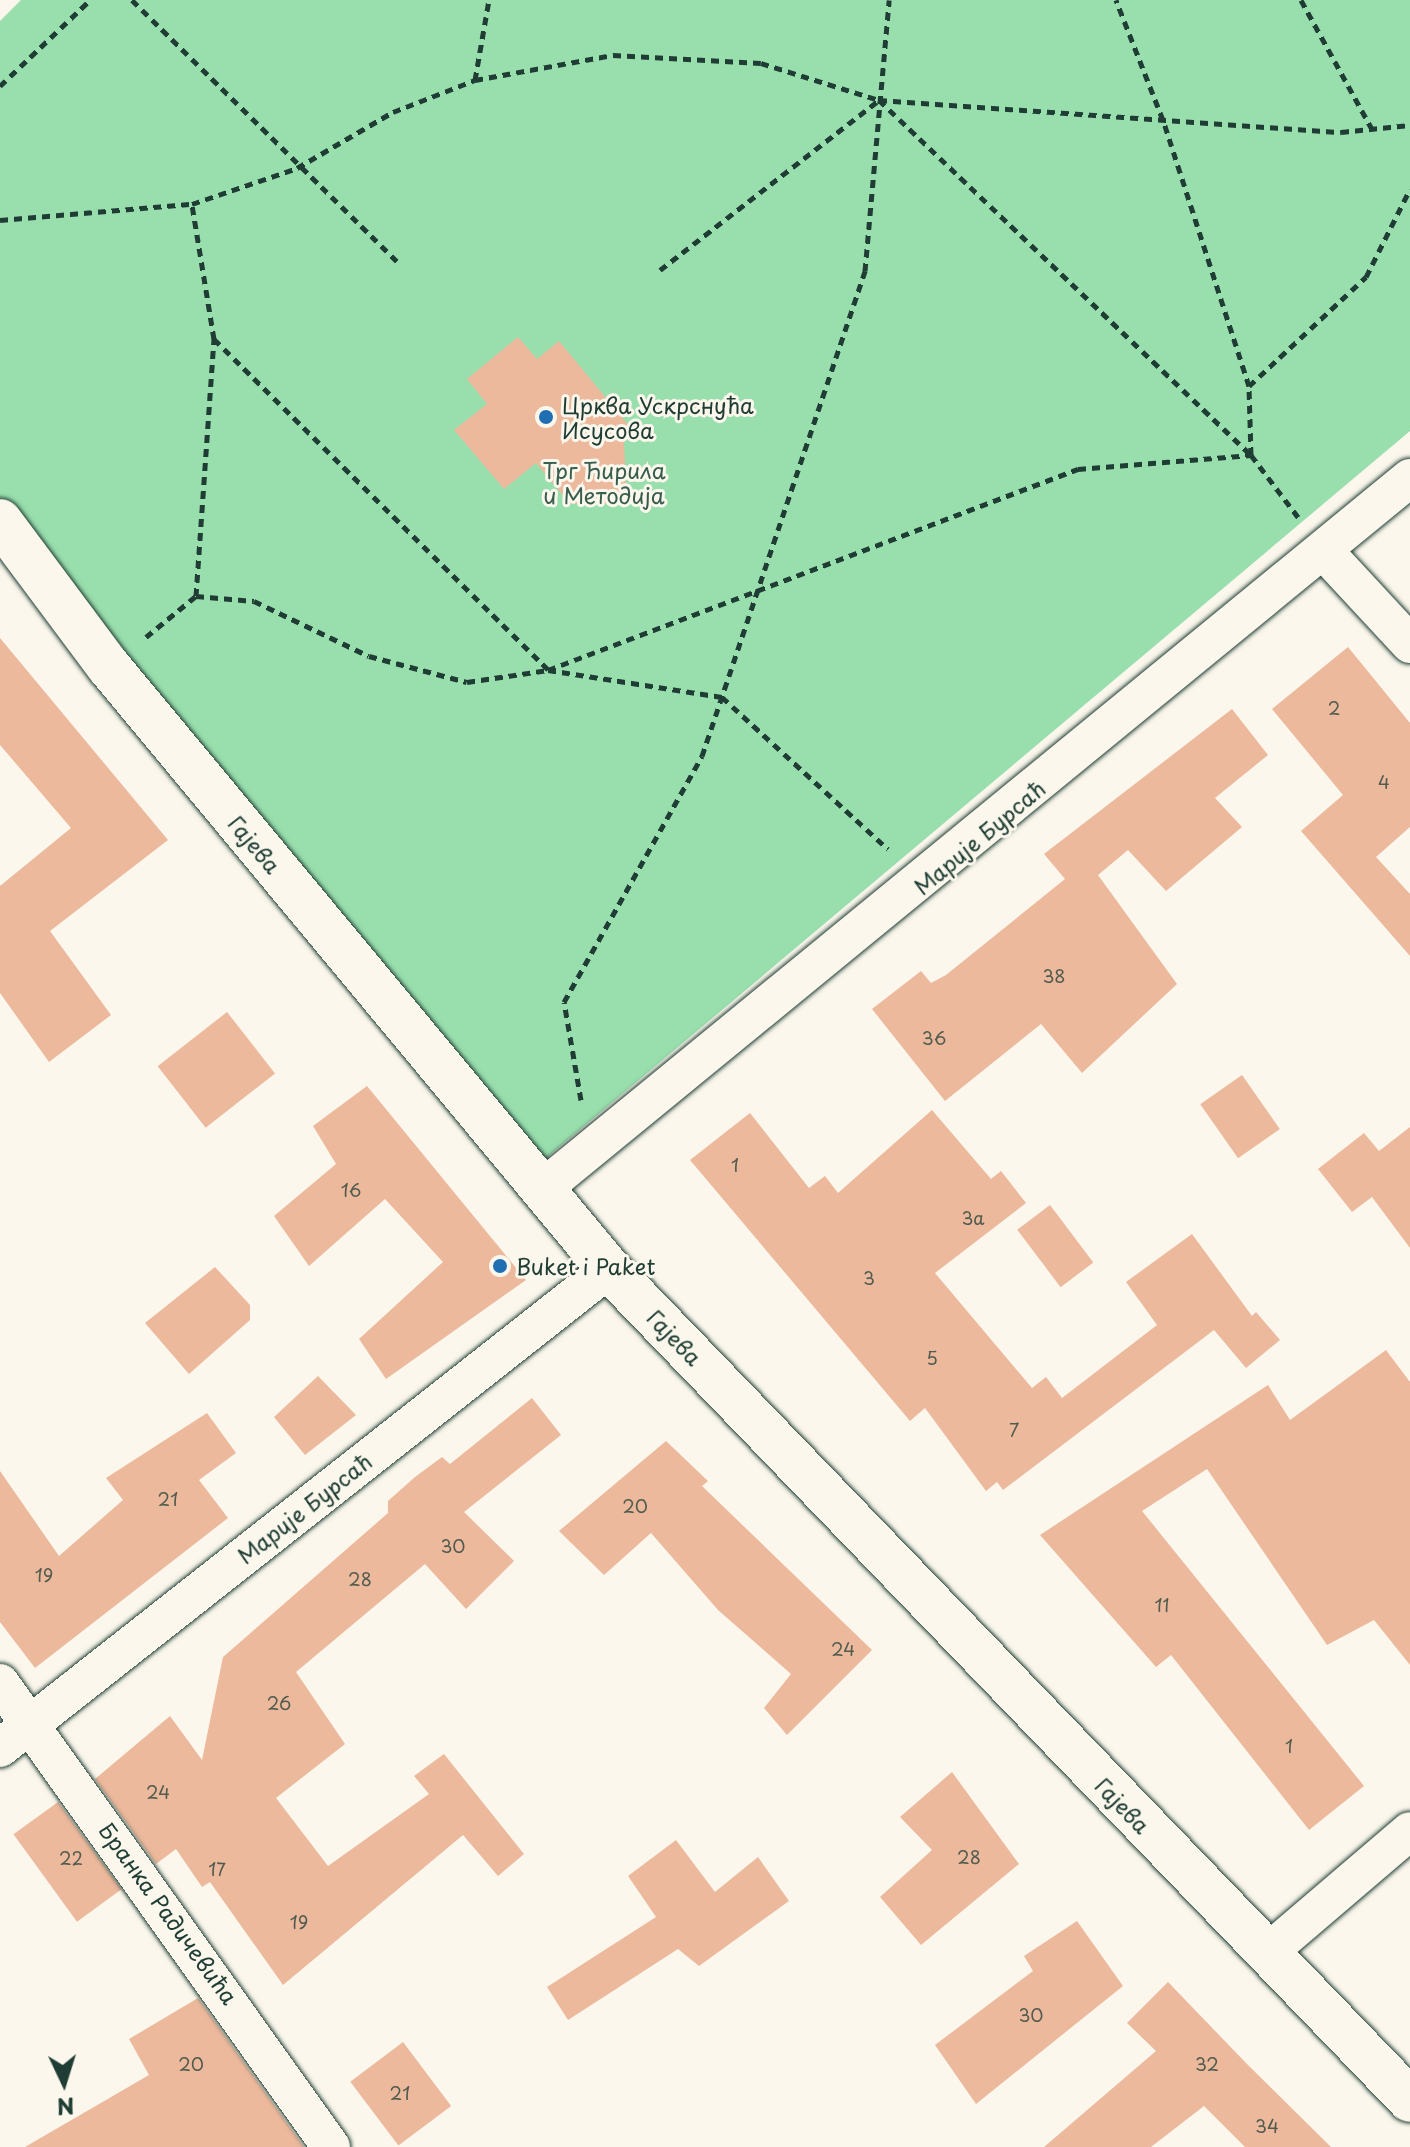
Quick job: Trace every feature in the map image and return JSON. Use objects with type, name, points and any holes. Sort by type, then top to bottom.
[{"type":"street","name":"Марије Бурсаћ","points":[[542,1189],[924,883],[1410,478]]},
{"type":"street","name":"Гајева","points":[[0,521],[109,667],[609,1269],[1410,2100]]},
{"type":"street","points":[[1323,550],[1410,644]]},
{"type":"street","name":"Марије Бурсаћ","points":[[0,1748],[609,1269]]},
{"type":"street","name":"Бранка Радичевића","points":[[0,1683],[31,1722],[331,2147]]},
{"type":"street","points":[[1266,1954],[1410,1831]]},
{"type":"path","points":[[0,86],[90,0]]},
{"type":"path","points":[[132,0],[297,168],[397,261]]},
{"type":"path","points":[[475,80],[489,0]]},
{"type":"path","points":[[589,1152],[564,1002],[702,756],[865,271],[889,0]]},
{"type":"path","points":[[1116,0],[1163,120],[1249,386],[1251,455]]},
{"type":"path","points":[[1301,0],[1372,129]]},
{"type":"path","points":[[0,220],[192,204],[297,168],[393,112],[475,80],[613,55],[761,63],[879,100],[1163,120],[1372,129],[1410,125]]},
{"type":"path","points":[[660,270],[879,100]]},
{"type":"path","points":[[879,100],[1251,455],[1323,550]]},
{"type":"path","points":[[1249,386],[1366,277],[1410,189]]},
{"type":"path","points":[[192,204],[214,339],[196,596]]},
{"type":"path","points":[[214,339],[548,670],[722,697],[924,883]]},
{"type":"path","points":[[109,667],[196,596],[254,601],[369,656],[467,682],[548,670],[759,585],[1078,469],[1251,455]]},
{"type":"green space","name":"Трг Ћирила и Методија","points":[[21,0],[1410,0],[1410,431],[539,1164],[0,501],[0,21]]},
{"type":"building","name":"Црква Ускрснућа Исусова","points":[[518,337],[537,359],[559,341],[635,433],[624,442],[626,484],[609,504],[570,504],[536,463],[504,489],[454,430],[487,404],[467,379]]},
{"type":"building","points":[[0,638],[168,840],[50,931],[111,1015],[49,1062],[0,993],[0,886],[71,828],[0,745]]},
{"type":"building","points":[[1348,647],[1410,723],[1410,827],[1376,857],[1410,894],[1410,956],[1301,831],[1343,795],[1272,709]]},
{"type":"building","points":[[1232,709],[1268,755],[1215,798],[1242,827],[1166,891],[1128,850],[1098,875],[1177,984],[1082,1073],[1041,1024],[945,1101],[872,1009],[921,971],[931,983],[946,975],[1065,879],[1044,854]]},
{"type":"building","points":[[227,1012],[275,1073],[206,1128],[158,1066]]},
{"type":"building","points":[[1242,1075],[1280,1129],[1238,1158],[1200,1104]]},
{"type":"building","points":[[367,1086],[526,1280],[386,1379],[359,1339],[443,1262],[385,1199],[309,1266],[274,1216],[336,1164],[313,1126]]},
{"type":"building","points":[[932,1110],[991,1179],[1001,1171],[1026,1203],[935,1273],[1032,1388],[1046,1377],[1062,1398],[1157,1325],[1126,1282],[1192,1234],[1252,1316],[1256,1312],[1280,1340],[1246,1368],[1214,1330],[1003,1490],[997,1482],[986,1491],[925,1408],[910,1421],[690,1160],[750,1113],[809,1188],[825,1176],[838,1193]]},
{"type":"building","points":[[1410,1127],[1410,1248],[1372,1197],[1352,1212],[1318,1169],[1364,1133],[1379,1151]]},
{"type":"building","points":[[1050,1205],[1093,1263],[1061,1287],[1017,1230]]},
{"type":"building","points":[[215,1267],[250,1305],[250,1320],[189,1374],[145,1323]]},
{"type":"building","points":[[1386,1350],[1410,1382],[1410,1665],[1374,1620],[1327,1645],[1207,1469],[1142,1511],[1364,1786],[1309,1830],[1171,1655],[1156,1667],[1040,1535],[1268,1385],[1290,1420]]},
{"type":"building","points":[[318,1376],[356,1415],[305,1455],[274,1417]]},
{"type":"building","points":[[532,1398],[561,1435],[464,1512],[514,1561],[466,1609],[425,1564],[296,1672],[345,1744],[276,1798],[328,1866],[429,1794],[414,1776],[444,1754],[524,1854],[498,1876],[463,1835],[283,1985],[210,1882],[202,1887],[176,1849],[156,1864],[95,1779],[170,1716],[202,1760],[223,1657],[388,1513],[388,1501],[415,1477],[442,1457],[450,1464]]},
{"type":"building","points":[[207,1413],[236,1453],[199,1480],[228,1518],[35,1668],[0,1622],[0,1471],[59,1556],[123,1500],[106,1478]]},
{"type":"building","points":[[666,1441],[708,1481],[702,1486],[872,1650],[787,1735],[764,1708],[791,1674],[718,1610],[651,1533],[604,1575],[559,1531]]},
{"type":"building","points":[[952,1772],[1019,1864],[921,1945],[880,1897],[932,1850],[900,1817]]},
{"type":"building","points":[[58,1802],[121,1889],[77,1922],[14,1834]]},
{"type":"building","points":[[676,1840],[715,1892],[758,1857],[789,1901],[699,1966],[678,1949],[568,2020],[547,1987],[656,1917],[628,1876]]},
{"type":"building","points":[[1077,1921],[1123,1986],[976,2104],[935,2045],[1033,1971],[1024,1956]]},
{"type":"building","points":[[1168,1982],[1331,2147],[1245,2147],[1204,2106],[1151,2147],[1044,2147],[1156,2051],[1127,2023]]},
{"type":"building","points":[[198,1998],[304,2147],[25,2147],[149,2075],[129,2039]]},
{"type":"building","points":[[403,2042],[451,2106],[398,2146],[350,2082]]},
{"type":"place","name":"Црква Ускрснућа Исусова","points":[[546,417]]},
{"type":"place","name":"Buket i Paket","points":[[500,1266]]}]
